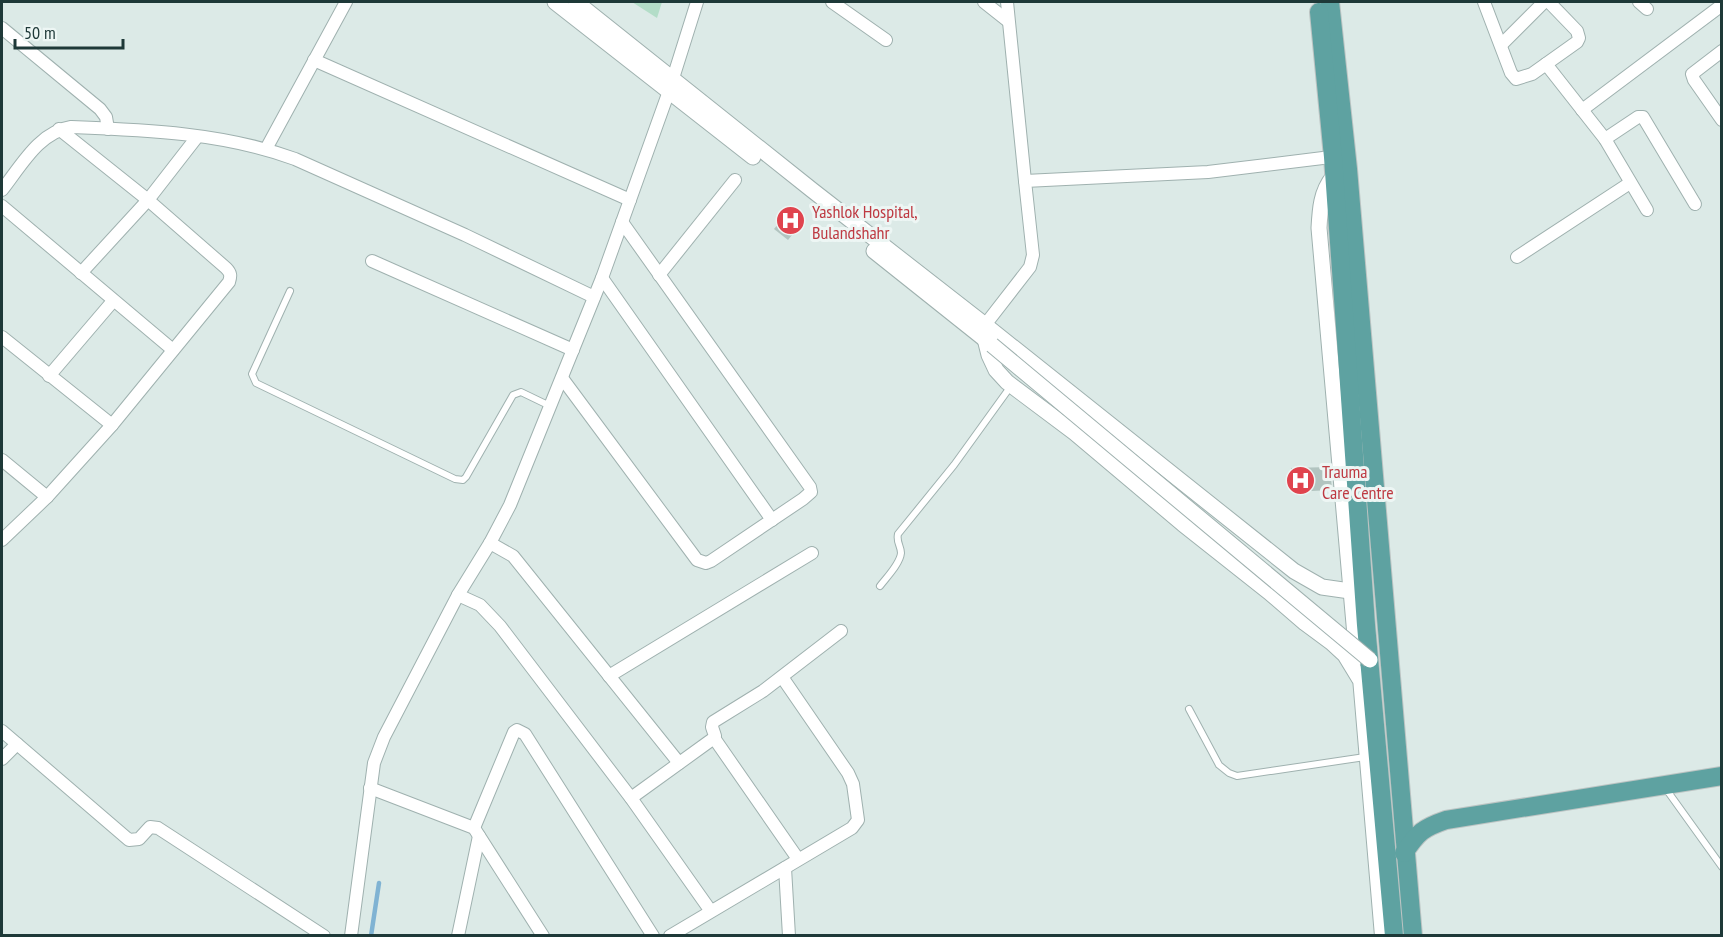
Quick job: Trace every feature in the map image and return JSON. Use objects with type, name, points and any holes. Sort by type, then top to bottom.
[{"type":"main road","points":[[1318,2],[1339,156],[1333,177],[1370,660],[1394,936]]},
{"type":"main road","points":[[1330,2],[1339,156],[1413,936]]},
{"type":"main road","points":[[1404,853],[1417,834],[1426,827],[1446,820],[1722,776]]},
{"type":"street","points":[[266,149],[346,2]]},
{"type":"street","points":[[555,2],[671,86],[988,336],[1294,571],[1322,586],[1350,591]]},
{"type":"street","points":[[576,2],[671,86]]},
{"type":"street","points":[[351,936],[374,763],[384,737],[458,595],[510,505],[602,278],[671,86],[697,2]]},
{"type":"street","points":[[832,2],[886,40]]},
{"type":"street","points":[[984,2],[1008,21]]},
{"type":"street","points":[[1007,2],[1033,255],[1030,267],[988,336],[988,355],[996,369],[1011,386],[1075,433],[1183,524],[1346,655],[1359,678]]},
{"type":"street","points":[[1484,2],[1511,73],[1516,79],[1532,74],[1577,42],[1580,35],[1549,2]]},
{"type":"street","points":[[1501,45],[1544,2]]},
{"type":"street","points":[[1582,110],[1722,5]]},
{"type":"street","points":[[2,28],[100,109],[106,117],[108,129]]},
{"type":"street","points":[[1722,51],[1692,74],[1722,120]]},
{"type":"street","points":[[314,60],[630,200]]},
{"type":"street","points":[[1546,64],[1605,139],[1647,210]]},
{"type":"street","points":[[1605,139],[1638,117],[1643,117],[1695,204]]},
{"type":"street","points":[[2,190],[42,140],[59,129],[71,127],[158,131],[266,149],[295,159],[465,235],[594,297]]},
{"type":"street","points":[[2,540],[47,497],[112,425],[229,282],[230,272],[148,200],[59,129]]},
{"type":"street","points":[[81,273],[148,200],[197,137]]},
{"type":"street","points":[[1025,181],[1208,172],[1339,156]]},
{"type":"street","points":[[1333,177],[1327,184],[1320,206],[1319,228],[1382,936]]},
{"type":"street","points":[[659,275],[735,180]]},
{"type":"street","points":[[1517,257],[1630,183]]},
{"type":"street","points":[[2,206],[173,350]]},
{"type":"street","points":[[562,378],[698,560],[706,563],[711,561],[809,495],[810,487],[622,222]]},
{"type":"street","points":[[372,261],[573,350]]},
{"type":"street","points":[[602,278],[772,520]]},
{"type":"street","points":[[50,375],[113,301]]},
{"type":"street","points":[[988,336],[1370,660]]},
{"type":"street","points":[[2,337],[112,425]]},
{"type":"street","points":[[2,460],[47,497]]},
{"type":"street","points":[[490,543],[509,553],[680,763]]},
{"type":"street","points":[[609,676],[812,553]]},
{"type":"street","points":[[458,595],[480,605],[491,615],[631,798],[710,910]]},
{"type":"street","points":[[798,859],[714,738],[712,727],[713,722],[763,691],[841,631]]},
{"type":"street","points":[[670,936],[856,824],[858,816],[853,783],[848,772],[782,677]]},
{"type":"street","points":[[458,936],[476,832],[514,732],[517,730],[525,734],[653,936]]},
{"type":"street","points":[[2,731],[129,840],[139,839],[150,827],[158,828],[324,936]]},
{"type":"street","points":[[631,798],[714,738]]},
{"type":"street","points":[[2,759],[16,744]]},
{"type":"street","points":[[370,788],[476,832],[543,936]]},
{"type":"street","points":[[785,868],[789,936]]},
{"type":"lane","points":[[290,291],[252,374],[255,383],[455,478],[463,480],[466,477],[513,394],[521,392],[551,406]]},
{"type":"lane","points":[[880,586],[899,559],[898,534],[954,465],[1011,386]]},
{"type":"lane","points":[[1188,709],[1219,765],[1237,776],[1365,757]]},
{"type":"lane","points":[[1664,786],[1722,867]]},
{"type":"green space","points":[[632,2],[662,2],[657,18]]},
{"type":"building","points":[[790,210],[803,221],[788,240],[774,229]]},
{"type":"building","points":[[1330,467],[1332,490],[1292,492],[1291,468]]},
{"type":"waterway","points":[[371,936],[379,883]]},
{"type":"place","name":"Yashlok Hospital, Bulandshahr","points":[[791,221]]},
{"type":"place","name":"Trauma Care Centre","points":[[1301,481]]}]
